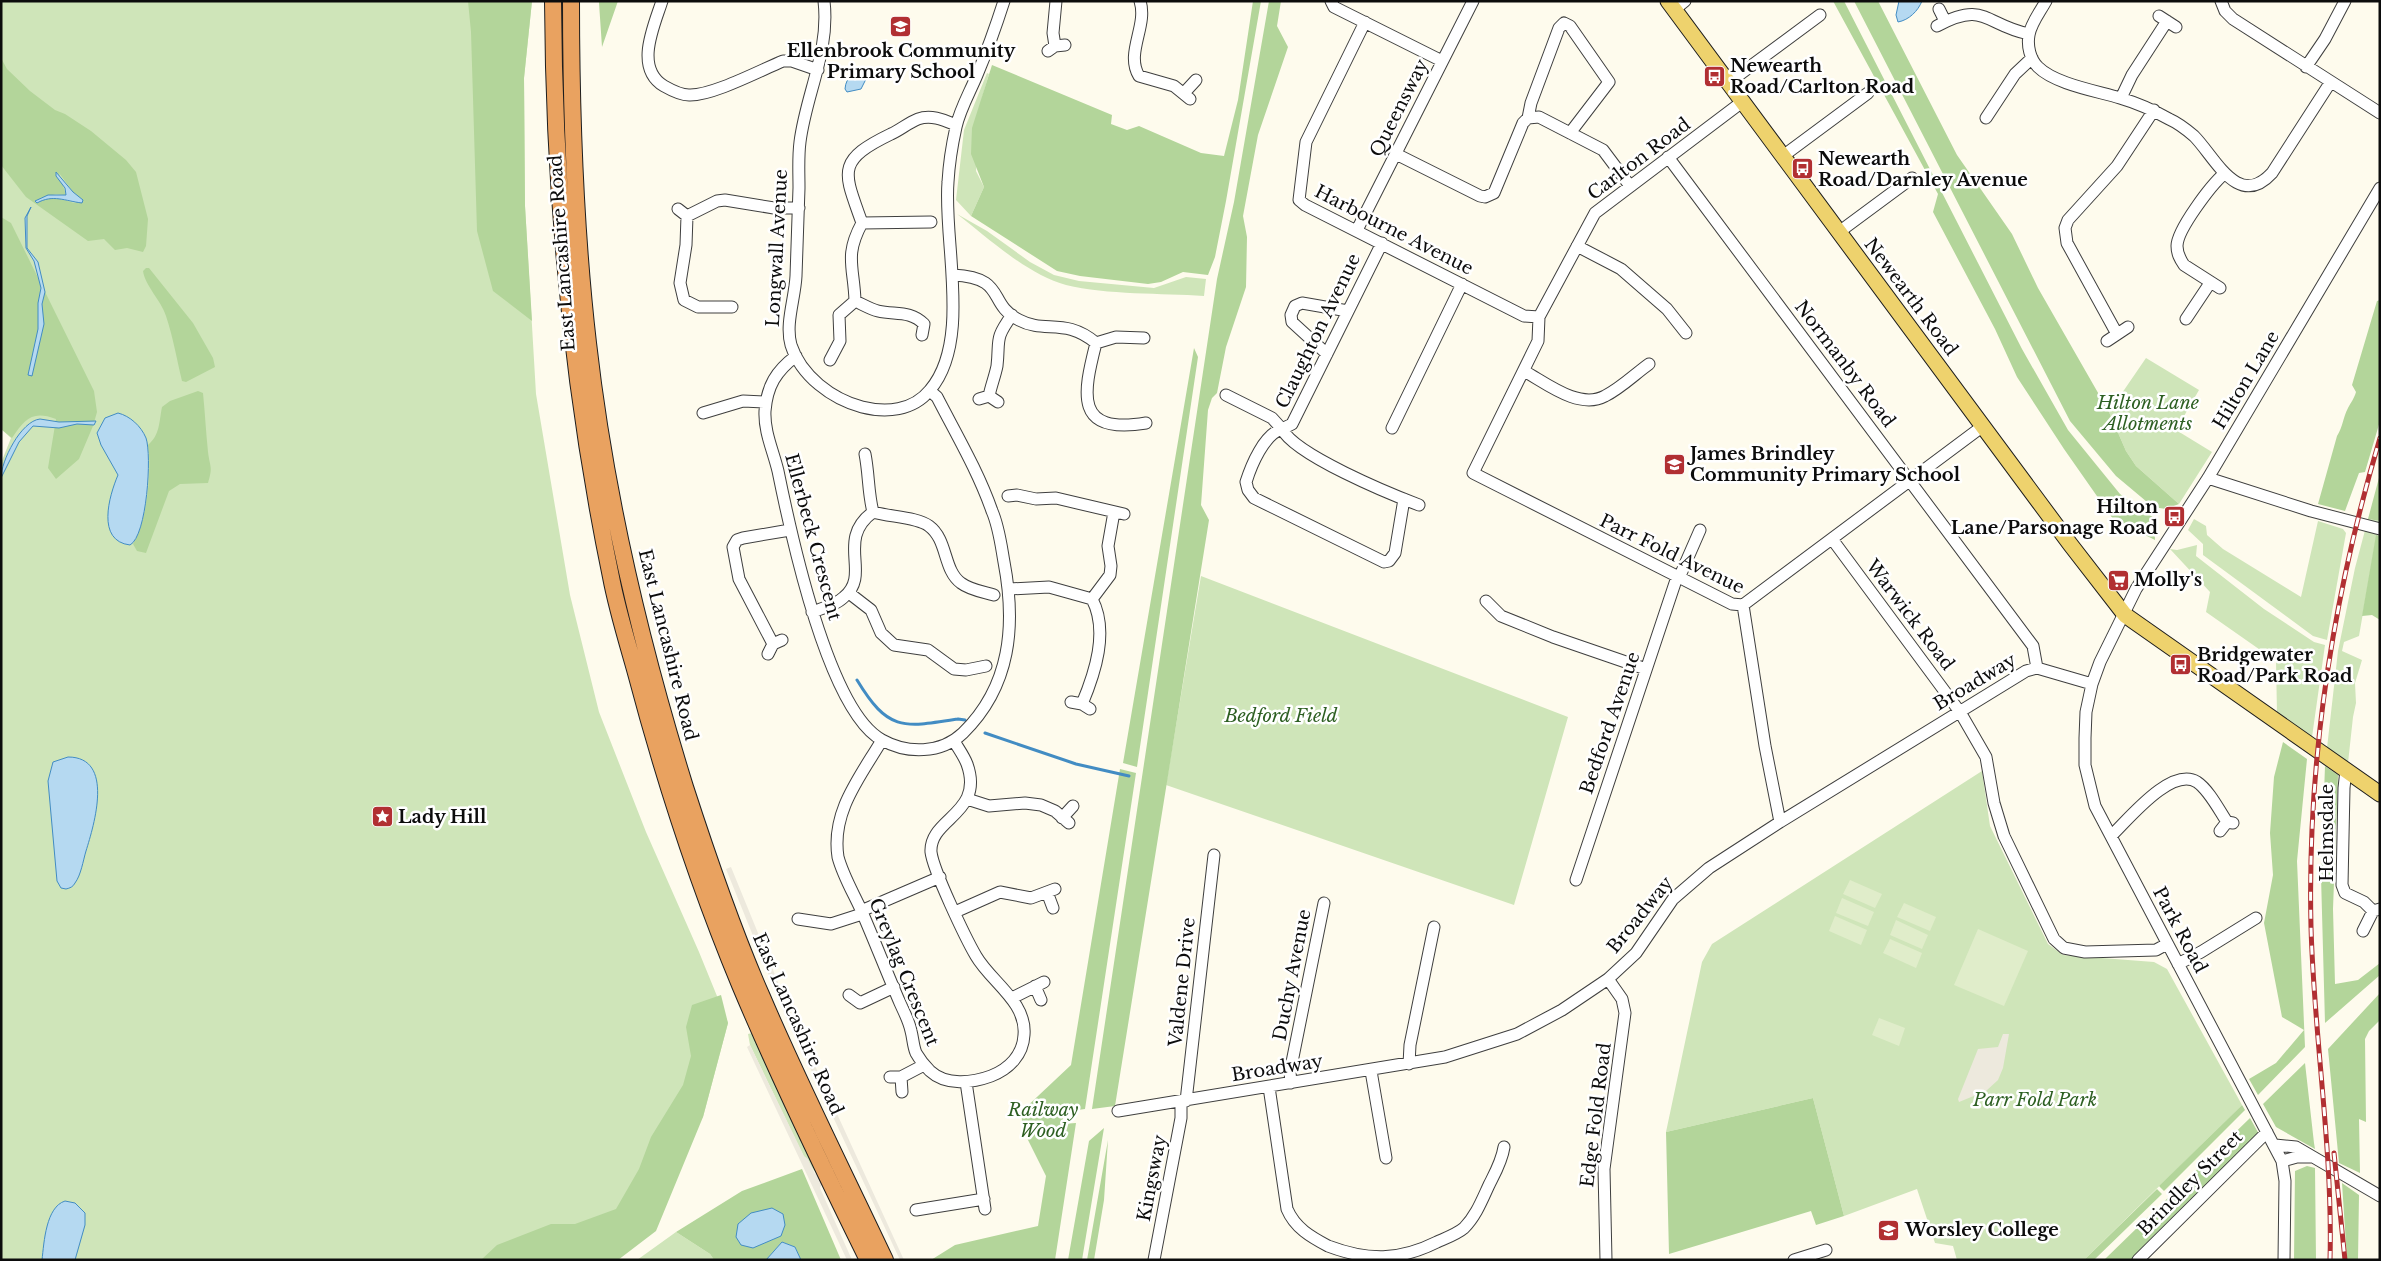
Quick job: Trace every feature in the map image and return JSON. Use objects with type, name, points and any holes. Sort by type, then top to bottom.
[{"type":"highway","name":"East Lancashire Road","points":[[553,1],[556,140],[569,302],[580,401],[611,580],[653,737],[716,922],[769,1050],[826,1175],[868,1260]]},
{"type":"highway","name":"East Lancashire Road","points":[[571,1],[575,192],[587,336],[604,453],[630,593],[664,717],[698,828],[734,926],[761,996],[885,1260]]},
{"type":"main road","name":"Newearth Road","points":[[1675,4],[1728,83],[1982,426],[2125,615],[2380,794]]},
{"type":"street","points":[[662,1],[650,38],[648,53],[650,71],[658,82],[672,91],[689,95],[707,92],[783,61],[792,61],[818,70]]},
{"type":"street","name":"Longwall Avenue","points":[[824,1],[825,34],[800,142],[799,208],[794,297],[789,329],[791,343],[796,356],[813,379],[836,398],[862,407],[884,411],[895,410],[920,399],[930,391]]},
{"type":"street","points":[[930,391],[943,367],[953,310],[953,275],[946,206],[956,125],[982,65],[1004,1]]},
{"type":"street","points":[[1056,1],[1053,33],[1056,47]]},
{"type":"street","points":[[1140,1],[1142,14],[1134,53],[1140,80],[1174,86],[1187,96],[1196,80]]},
{"type":"street","points":[[1332,1],[1334,7],[1442,61]]},
{"type":"street","name":"Queensway","points":[[1357,230],[1473,1]]},
{"type":"street","points":[[2046,1],[2029,34],[2032,58],[2038,67],[2056,78],[2121,98],[2154,110],[2172,120],[2193,136],[2224,174],[2237,184],[2248,186],[2267,179],[2330,83]]},
{"type":"street","points":[[2221,1],[2228,15],[2330,83],[2380,113]]},
{"type":"street","points":[[2306,67],[2325,39],[2345,1]]},
{"type":"street","points":[[1938,9],[1941,23],[1962,14],[1978,14],[2016,31],[2029,34]]},
{"type":"street","points":[[1728,83],[1820,15]]},
{"type":"street","points":[[2121,98],[2132,75],[2167,21]]},
{"type":"street","name":"Harbourne Avenue","points":[[1365,22],[1309,135],[1304,150],[1299,200],[1305,205],[1524,316],[1539,317]]},
{"type":"street","points":[[1396,154],[1480,196],[1490,196],[1497,190],[1523,123],[1528,118],[1531,102],[1559,28],[1564,23],[1568,24],[1610,82],[1570,133]]},
{"type":"street","points":[[1992,115],[2019,68],[2032,58]]},
{"type":"street","points":[[1783,156],[1868,93]]},
{"type":"street","name":"Carlton Road","points":[[1473,473],[1538,341],[1539,317],[1595,213],[1742,102]]},
{"type":"street","points":[[2118,334],[2068,243],[2065,228],[2074,211],[2117,166],[2154,110]]},
{"type":"street","points":[[862,223],[851,195],[848,178],[850,167],[861,149],[924,116],[935,117],[956,125]]},
{"type":"street","points":[[1528,118],[1539,117],[1603,150],[1630,186]]},
{"type":"street","name":"Normanby Road","points":[[1668,157],[2034,646],[2037,668]]},
{"type":"street","points":[[2186,320],[2215,285],[2184,265],[2180,259],[2177,245],[2182,231],[2210,187],[2224,174]]},
{"type":"street","points":[[1839,232],[1912,178]]},
{"type":"street","name":"Hilton Lane","points":[[2125,615],[2136,589],[2208,478],[2380,188]]},
{"type":"street","points":[[732,307],[715,301],[693,306],[684,300],[681,293],[680,274],[686,245],[683,212],[726,200],[774,208],[799,208]]},
{"type":"street","points":[[862,223],[918,218],[931,222]]},
{"type":"street","points":[[855,301],[850,266],[851,250],[854,237],[862,223]]},
{"type":"street","name":"Claughton Avenue","points":[[1382,243],[1294,420],[1289,426],[1275,431],[1269,437],[1248,476],[1247,488],[1254,498],[1384,562],[1389,560],[1395,553],[1404,499]]},
{"type":"street","points":[[1577,246],[1621,269],[1667,309],[1686,333]]},
{"type":"street","points":[[953,275],[969,276],[984,281],[995,291],[1012,315],[1028,323],[1076,329],[1096,342],[1116,337],[1147,339]]},
{"type":"street","points":[[1392,428],[1462,284]]},
{"type":"street","points":[[855,301],[878,311],[902,313],[916,317],[924,324],[922,336]]},
{"type":"street","points":[[830,360],[840,340],[839,315],[855,301]]},
{"type":"street","points":[[1327,354],[1292,322],[1291,315],[1295,306],[1302,303],[1348,310]]},
{"type":"street","points":[[989,399],[996,367],[996,343],[1012,315]]},
{"type":"street","points":[[2107,341],[2128,327]]},
{"type":"street","points":[[1096,342],[1086,390],[1087,411],[1108,424],[1134,429],[1146,423]]},
{"type":"street","name":"Ellerbeck Crescent","points":[[796,356],[776,373],[772,381],[766,402],[768,439],[776,464],[790,530],[812,612],[851,707],[868,730],[882,740],[899,748],[921,750],[954,741],[974,722],[1000,679],[1007,653],[1010,630],[1009,589],[993,512],[972,464],[936,397],[930,391]]},
{"type":"street","points":[[1524,371],[1576,398],[1590,401],[1604,397],[1641,366]]},
{"type":"street","points":[[1226,395],[1272,418],[1287,439],[1292,442],[1369,485],[1419,505]]},
{"type":"street","points":[[702,412],[743,401],[766,402]]},
{"type":"street","points":[[1743,604],[1982,426]]},
{"type":"street","points":[[865,454],[873,468],[868,491],[873,512]]},
{"type":"street","name":"Parr Fold Avenue","points":[[1473,473],[1678,578],[1732,604],[1743,604],[1765,746],[1780,822]]},
{"type":"street","points":[[2208,478],[2311,511],[2380,529]]},
{"type":"street","points":[[1007,497],[1017,495],[1036,499],[1056,498],[1119,513],[1108,546],[1111,566],[1110,575],[1092,599]]},
{"type":"street","points":[[873,512],[927,524],[938,535],[958,580],[963,584],[981,586],[994,595]]},
{"type":"street","points":[[812,612],[833,604],[849,593],[856,576],[854,541],[861,524],[873,512]]},
{"type":"street","points":[[774,646],[739,579],[733,547],[737,540],[742,538],[790,530]]},
{"type":"street","name":"Bedford Avenue","points":[[1576,880],[1678,578],[1700,530]]},
{"type":"street","name":"Warwick Road","points":[[1832,539],[1960,712],[1986,756],[1994,804],[2004,836],[2054,939],[2064,948],[2085,952],[2156,950],[2167,944]]},
{"type":"street","points":[[1009,589],[1049,587],[1092,599]]},
{"type":"street","points":[[849,593],[871,610],[882,633],[894,645],[928,650],[954,669],[982,670]]},
{"type":"street","points":[[1081,705],[1090,685],[1100,637],[1099,616],[1092,599]]},
{"type":"street","points":[[1488,608],[1501,616],[1553,637],[1646,670]]},
{"type":"street","name":"Park Road","points":[[2125,615],[2100,662],[2092,684],[2086,712],[2085,765],[2095,806],[2275,1145],[2282,1162],[2285,1187],[2284,1260]]},
{"type":"street","name":"Broadway","points":[[1118,1111],[1409,1064],[1471,1050],[1517,1034],[1562,1010],[1608,979],[1636,953],[1665,908],[1684,888],[1709,868],[1780,822],[2026,671],[2037,668],[2092,684]]},
{"type":"street","name":"Greylag Crescent","points":[[882,740],[843,807],[836,833],[841,868],[862,912],[908,1021],[916,1052],[931,1073],[943,1079],[966,1082],[990,1076],[1011,1065],[1018,1056],[1024,1035],[1024,1023],[1012,998],[995,981],[976,956],[931,854],[933,841],[939,829],[956,814],[967,799]]},
{"type":"street","points":[[954,741],[967,764],[969,772],[967,799],[989,806],[1033,803],[1047,807],[1066,820],[1073,806]]},
{"type":"street","name":"Helmsdale","points":[[2346,770],[2342,885],[2345,893],[2376,910],[2363,931]]},
{"type":"street","points":[[2111,836],[2166,784],[2181,779],[2196,782],[2202,787],[2227,825]]},
{"type":"street","name":"Valdene Drive","points":[[1184,1101],[1210,867],[1214,855]]},
{"type":"street","points":[[798,919],[812,925],[837,924],[940,878]]},
{"type":"street","points":[[955,912],[1000,892],[1031,898],[1051,891],[1053,908]]},
{"type":"street","name":"Duchy Avenue","points":[[1291,1083],[1290,1072],[1324,903]]},
{"type":"street","points":[[2178,964],[2256,918]]},
{"type":"street","points":[[1409,1064],[1410,1045],[1434,927]]},
{"type":"street","name":"Edge Fold Road","points":[[1606,1260],[1604,1169],[1625,1014],[1622,999],[1608,979]]},
{"type":"street","points":[[1012,998],[1040,984],[1041,1000]]},
{"type":"street","points":[[849,995],[859,1008],[894,987]]},
{"type":"street","points":[[902,1092],[896,1077],[924,1065]]},
{"type":"street","points":[[1371,1070],[1386,1158]]},
{"type":"street","points":[[916,1210],[984,1204],[966,1082]]},
{"type":"street","points":[[1270,1087],[1287,1209],[1291,1219],[1305,1233],[1343,1252],[1358,1257],[1380,1259],[1412,1254],[1458,1232],[1473,1216],[1502,1159],[1504,1147]]},
{"type":"street","name":"Kingsway","points":[[1154,1260],[1184,1101]]},
{"type":"street","name":"Brindley Street","points":[[2138,1260],[2267,1132]]},
{"type":"street","points":[[2275,1145],[2296,1148],[2380,1196]]},
{"type":"street","points":[[2282,1162],[2297,1157],[2312,1157]]},
{"type":"street","points":[[1794,1260],[1826,1250]]},
{"type":"green space","points":[[1,1],[532,1],[524,78],[525,206],[536,394],[570,595],[599,712],[646,832],[728,1023],[703,1117],[596,1260],[1,1260],[1,463],[11,438],[1,429]]},
{"type":"green space","points":[[468,1],[532,1],[524,78],[525,206],[532,321],[493,291],[477,231],[471,32]]},
{"type":"green space","points":[[599,1],[618,1],[602,47],[599,3]]},
{"type":"green space","points":[[1253,1],[1261,1],[1226,201],[1215,257],[1208,275],[1183,272],[1161,282],[1148,284],[1080,276],[1057,271],[971,216],[984,187],[971,154],[972,128],[992,65],[1112,115],[1111,124],[1127,130],[1139,126],[1201,153],[1224,156],[1238,100]]},
{"type":"green space","points":[[1269,1],[1281,1],[1277,26],[1288,47],[1258,135],[1243,216],[1247,237],[1246,287],[1226,347],[1217,393],[1212,398],[1208,410],[1201,505],[1209,520],[1115,1106],[1092,1109],[1217,279],[1234,202]]},
{"type":"green space","points":[[1833,1],[1844,1],[2022,349],[2068,430],[2120,494],[2154,518],[2155,540],[2113,519],[2017,377],[1995,329],[1933,212],[1938,194]]},
{"type":"green space","points":[[1854,1],[1878,1],[1957,155],[2012,234],[2038,288],[2109,412],[2126,451],[2136,466],[2179,504],[2166,509],[2153,507],[2116,476],[2070,421]]},
{"type":"green space","points":[[1,58],[7,69],[30,91],[55,110],[65,114],[91,131],[126,160],[136,172],[148,219],[146,246],[143,252],[127,248],[115,250],[104,239],[88,241],[26,197],[1,165]],"holes":[[[59,173],[73,192],[83,200],[74,203],[58,198],[40,198],[56,194],[66,195]]]},
{"type":"green space","points":[[987,73],[989,74],[982,98],[976,171],[984,187],[971,216],[956,200],[964,130]]},
{"type":"green space","points":[[957,214],[987,231],[1030,262],[1054,275],[1079,281],[1154,288],[1186,277],[1206,279],[1204,296],[1099,291],[1066,285],[1037,273],[1023,264]]},
{"type":"green space","points":[[1,217],[11,223],[94,391],[97,412],[79,459],[56,479],[48,468],[56,419],[48,416],[30,418],[25,421],[12,438],[1,429]]},
{"type":"green space","points":[[149,268],[193,323],[213,358],[215,367],[186,382],[182,381],[166,316],[161,304],[144,277],[143,271]]},
{"type":"green space","points":[[2380,300],[2380,421],[2365,472],[2359,473],[2345,511],[2318,504],[2337,436],[2346,411],[2356,392],[2352,385],[2377,301]]},
{"type":"green space","points":[[1194,348],[1198,357],[1137,767],[1123,763]]},
{"type":"green space","name":"Hilton Lane Allotments","points":[[2146,358],[2199,390],[2176,430],[2212,452],[2179,504],[2136,466],[2126,451],[2109,412]]},
{"type":"green space","points":[[198,391],[203,393],[211,467],[208,483],[180,484],[169,491],[146,553],[137,551],[133,544],[142,523],[149,482],[148,445],[157,433],[162,407],[170,401]]},
{"type":"green space","points":[[2380,474],[2380,521],[2368,519]]},
{"type":"green space","points":[[2194,519],[2206,526],[2207,535],[2223,549],[2301,597],[2318,521],[2343,529],[2346,533],[2327,640],[2313,636],[2203,555],[2203,544],[2188,530]]},
{"type":"green space","points":[[2368,519],[2379,521],[2359,636],[2344,642],[2342,651],[2362,660],[2355,683],[2356,703],[2348,763],[2327,748],[2338,651],[2355,568]]},
{"type":"green space","points":[[2376,535],[2380,536],[2380,620],[2372,615],[2362,616]]},
{"type":"green space","points":[[2197,545],[2196,556],[2264,609],[2314,642],[2325,645],[2312,737],[2277,714],[2276,661],[2206,612],[2210,592],[2170,549],[2177,550]]},
{"type":"green space","name":"Bedford Field","points":[[1201,576],[1568,717],[1514,905],[1166,785]]},
{"type":"green space","points":[[2283,742],[2307,759],[2297,861],[2305,1047],[2258,1095],[2249,1079],[2276,1063],[2304,1030],[2282,1017],[2264,923],[2273,875],[2270,833],[2274,777]]},
{"type":"green space","points":[[2325,766],[2338,775],[2333,909],[2335,984],[2358,980],[2380,963],[2380,975],[2325,1023],[2321,876]]},
{"type":"green space","name":"Railway Wood","points":[[1120,769],[1136,773],[1085,1109],[1064,1112],[1062,1124],[1076,1123],[1055,1260],[931,1260],[955,1245],[1038,1226],[1046,1176],[1023,1130],[1021,1112],[1071,1065]]},
{"type":"green space","name":"Parr Fold Park","points":[[1982,771],[1990,826],[2048,944],[2063,955],[2154,962],[2167,969],[2242,1105],[2084,1260],[1957,1260],[1953,1246],[1935,1243],[1917,1189],[1844,1216],[1813,1098],[1666,1132],[1702,962],[1712,944]]},
{"type":"green space","points":[[1850,880],[1882,894],[1875,908],[1843,894]]},
{"type":"green space","points":[[1842,898],[1874,912],[1868,926],[1836,913]]},
{"type":"green space","points":[[1904,903],[1936,917],[1930,931],[1897,917]]},
{"type":"green space","points":[[1835,916],[1867,930],[1861,945],[1829,931]]},
{"type":"green space","points":[[1896,920],[1928,935],[1922,949],[1890,935]]},
{"type":"green space","points":[[1978,929],[2028,951],[2004,1006],[1954,985]]},
{"type":"green space","points":[[1890,939],[1922,953],[1916,968],[1883,953]]},
{"type":"green space","points":[[2380,993],[2380,1020],[2369,1031],[2365,1039],[2366,1122],[2359,1119],[2360,1173],[2339,1163],[2328,1049]]},
{"type":"green space","points":[[721,995],[728,1023],[703,1117],[656,1231],[618,1260],[481,1260],[497,1245],[551,1224],[575,1224],[616,1209],[639,1169],[651,1137],[683,1085],[691,1056],[686,1027],[692,1005]]},
{"type":"green space","points":[[1879,1018],[1905,1028],[1899,1046],[1872,1035]]},
{"type":"green space","points":[[752,1033],[817,1173],[804,1157],[750,1045],[748,1034]]},
{"type":"green space","points":[[2305,1063],[2315,1149],[2276,1127],[2263,1104]]},
{"type":"green space","points":[[1813,1098],[1844,1216],[1816,1225],[1811,1211],[1669,1254],[1666,1132]]},
{"type":"green space","points":[[2242,1105],[2245,1110],[2164,1191],[2159,1186]]},
{"type":"green space","points":[[2250,1118],[2260,1136],[2132,1260],[2104,1260]]},
{"type":"green space","points":[[1104,1128],[1082,1260],[1068,1260],[1089,1141]]},
{"type":"green space","points":[[1108,1140],[1104,1200],[1094,1260],[1087,1260]]},
{"type":"green space","points":[[2307,1166],[2315,1168],[2316,1260],[2294,1260],[2295,1171]]},
{"type":"green space","points":[[802,1169],[841,1260],[801,1260],[795,1247],[782,1242],[766,1260],[714,1260],[710,1254],[676,1232],[742,1191]]},
{"type":"green space","points":[[2342,1183],[2359,1195],[2358,1260],[2347,1260]]},
{"type":"green space","points":[[2157,1189],[2162,1194],[2094,1260],[2084,1260]]},
{"type":"green space","points":[[676,1232],[710,1254],[714,1260],[637,1260]]},
{"type":"shaded area","points":[[731,867],[789,1009],[904,1260],[900,1260],[783,1010],[726,869]]},
{"type":"shaded area","points":[[2003,1034],[2009,1034],[2003,1068],[1998,1080],[1986,1091],[1959,1102],[1958,1099],[1978,1049],[1998,1047]]},
{"type":"shaded area","points":[[750,1045],[804,1156],[808,1159],[815,1174],[818,1173],[822,1184],[820,1188],[852,1260],[847,1260],[747,1047]]},
{"type":"water","points":[[1899,1],[1922,1],[1913,15],[1898,22],[1896,15]]},
{"type":"water","points":[[866,73],[866,79],[861,89],[847,92],[845,89],[847,81],[851,76]]},
{"type":"water","points":[[56,172],[73,192],[83,200],[82,203],[59,199],[48,199],[37,203],[35,201],[48,195],[66,195],[65,188],[56,176]]},
{"type":"water","points":[[31,207],[27,216],[27,248],[38,262],[45,292],[42,304],[44,324],[32,376],[28,375],[38,329],[38,303],[41,288],[34,261],[26,248],[25,218]]},
{"type":"water","points":[[118,413],[127,416],[138,426],[146,438],[148,447],[147,494],[144,512],[136,539],[130,545],[119,542],[109,527],[109,505],[118,475],[101,445],[97,433],[105,418]]},
{"type":"water","points":[[40,419],[59,422],[96,421],[94,425],[77,424],[59,428],[33,426],[19,442],[1,478],[4,462],[13,443],[26,427],[33,421]]},
{"type":"water","points":[[68,757],[83,760],[92,768],[98,794],[93,825],[80,872],[73,885],[66,889],[61,888],[57,881],[48,781],[53,762]]},
{"type":"water","points":[[65,1201],[75,1203],[85,1213],[85,1225],[75,1260],[42,1260],[45,1235],[50,1218],[54,1210]]},
{"type":"water","points":[[772,1208],[783,1214],[785,1225],[781,1236],[753,1248],[741,1245],[736,1237],[738,1224],[751,1213]]},
{"type":"water","points":[[782,1242],[795,1247],[801,1260],[766,1260]]},
{"type":"waterway","points":[[857,680],[878,709],[898,722],[923,724],[958,719],[965,720]]},
{"type":"waterway","points":[[985,733],[1076,764],[1129,776]]},
{"type":"railway","points":[[2330,1260],[2329,1177],[2311,927],[2313,803],[2326,680],[2336,619],[2363,498],[2380,438]]},
{"type":"railway","points":[[2334,1153],[2345,1260]]},
{"type":"place","name":"Ellenbrook Community Primary School","points":[[901,26]]},
{"type":"place","name":"Newearth Road/Carlton Road","points":[[1714,76]]},
{"type":"place","name":"Newearth Road/Darnley Avenue","points":[[1802,169]]},
{"type":"place","name":"James Brindley Community Primary School","points":[[1674,464]]},
{"type":"place","name":"Hilton Lane/Parsonage Road","points":[[2174,517]]},
{"type":"place","name":"Molly's","points":[[2118,580]]},
{"type":"place","name":"Bridgewater Road/Park Road","points":[[2181,665]]},
{"type":"place","name":"Lady Hill","points":[[382,817]]},
{"type":"place","name":"Worsley College","points":[[1889,1230]]}]
